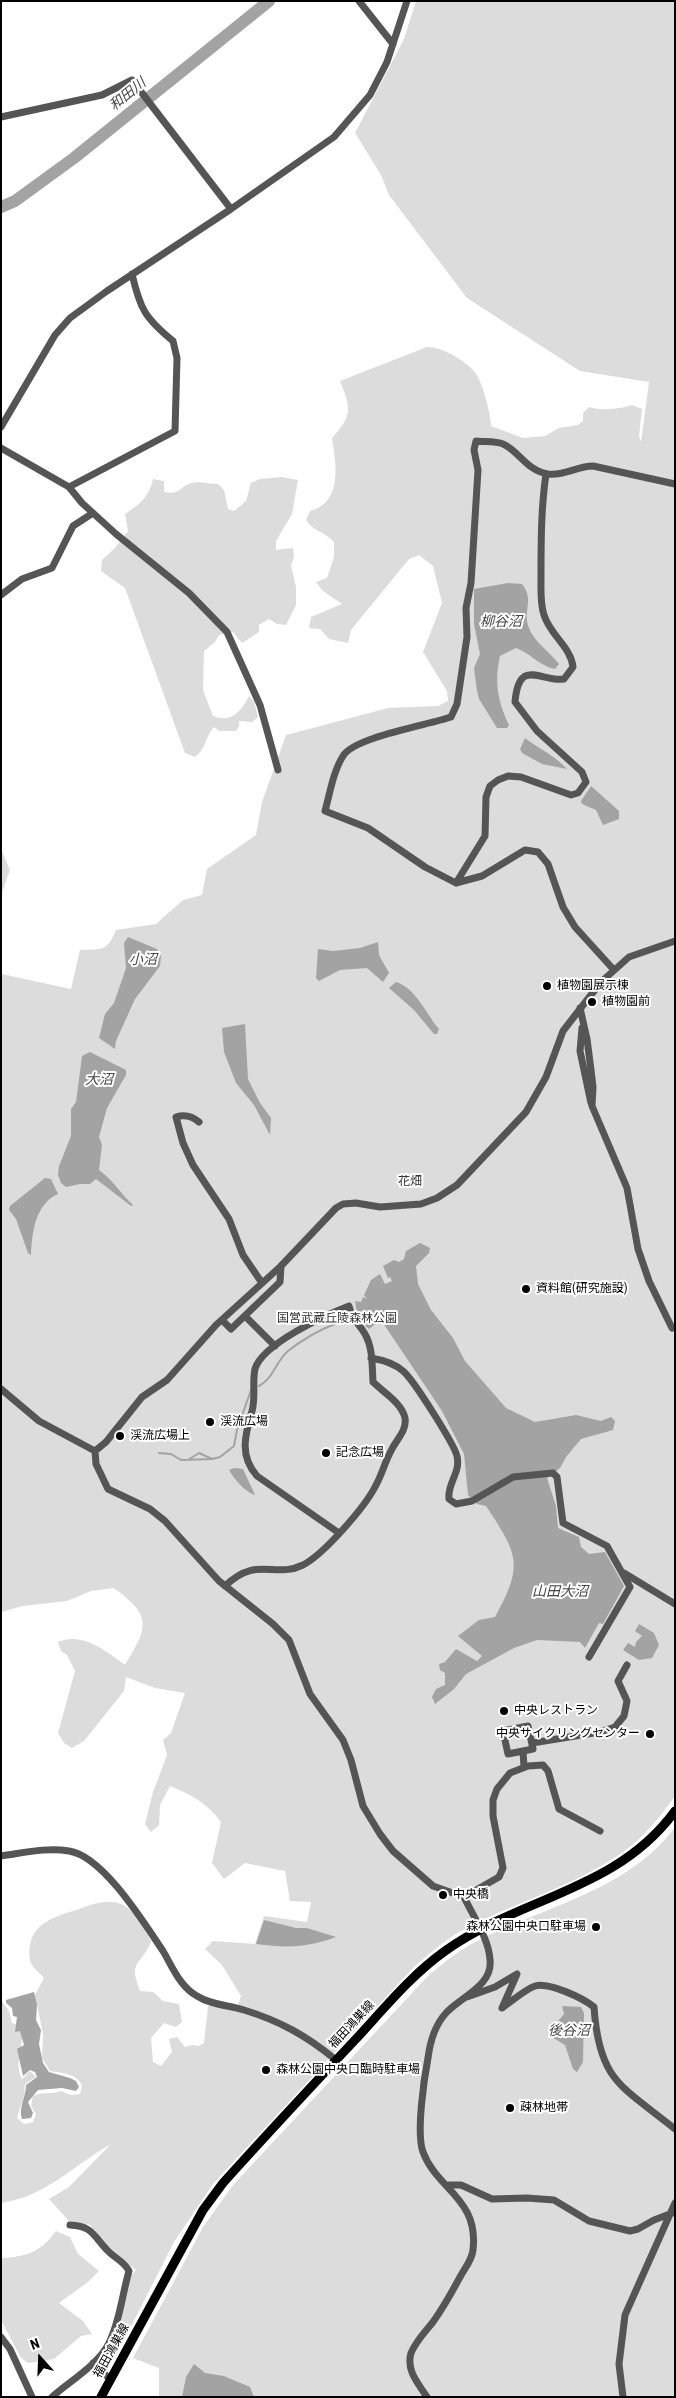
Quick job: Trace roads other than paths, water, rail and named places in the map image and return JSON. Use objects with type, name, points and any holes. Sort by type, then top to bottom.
[{"type":"main road","name":"福田鴻巣線","points":[[101,2397],[203,2210],[223,2183],[417,1973],[462,1939],[593,1879],[620,1864],[643,1847],[675,1811]]},
{"type":"street","points":[[358,1],[393,44]]},
{"type":"street","points":[[1,427],[55,335],[70,318],[334,137],[370,94],[393,44],[407,1]]},
{"type":"street","points":[[1,117],[102,95],[132,80],[231,209]]},
{"type":"street","points":[[69,487],[175,431],[177,358],[174,341],[154,326],[140,306],[132,274]]},
{"type":"street","points":[[614,970],[575,927],[563,907],[548,864],[538,852],[525,850],[482,876],[456,883],[425,867],[386,838],[368,828],[325,812],[337,768],[344,754],[360,744],[392,732],[451,717],[457,704],[467,637],[466,608],[471,583],[478,470],[474,450],[476,441],[502,444],[522,462],[546,474],[563,474],[581,466],[593,466],[675,484]]},
{"type":"street","points":[[1,448],[69,487],[93,513],[167,577],[190,594],[227,632],[260,705],[278,770]]},
{"type":"street","points":[[456,883],[485,836],[486,797],[490,786],[508,776],[521,778],[571,795],[578,793],[586,782],[582,772],[537,731],[515,702],[516,687],[526,676],[537,674],[557,681],[564,679],[574,667],[572,656],[556,637],[544,615],[540,538],[542,500],[546,474]]},
{"type":"street","points":[[1,595],[22,578],[52,568],[73,526],[93,513]]},
{"type":"street","points":[[95,1451],[106,1442],[142,1397],[167,1380],[222,1320],[281,1266],[336,1208],[343,1204],[380,1206],[421,1204],[437,1198],[457,1185],[526,1112],[546,1077],[563,1031],[580,1008],[614,970],[630,957],[675,941]]},
{"type":"street","points":[[580,1008],[582,1027],[581,1057],[587,1092],[627,1188],[638,1249],[649,1281],[672,1328]]},
{"type":"street","points":[[199,1122],[194,1117],[182,1115],[176,1117],[181,1137],[193,1164],[229,1218],[243,1255],[262,1283]]},
{"type":"street","points":[[222,1320],[231,1329],[280,1282],[281,1266]]},
{"type":"street","points":[[222,1583],[252,1569],[265,1567],[295,1568],[318,1555],[339,1533],[374,1490],[392,1449],[402,1433],[405,1420],[397,1403],[373,1382],[371,1358],[365,1334],[353,1319],[349,1306],[289,1336],[259,1361],[255,1370],[255,1402],[245,1434],[245,1456],[250,1468],[257,1476],[339,1533]]},
{"type":"street","points":[[245,1316],[275,1346]]},
{"type":"street","points":[[371,1358],[384,1360],[404,1371],[428,1404],[457,1455],[458,1472],[448,1489],[449,1500],[456,1504],[472,1501],[514,1477],[553,1473],[556,1477],[563,1523],[607,1546],[630,1587],[589,1657]]},
{"type":"street","points":[[1,1389],[39,1421],[95,1451]]},
{"type":"street","points":[[95,1451],[96,1464],[108,1489],[150,1509],[165,1521],[222,1583],[273,1624],[289,1640],[310,1694],[343,1740],[351,1760],[363,1806],[380,1834],[393,1851],[432,1886],[464,1898],[486,1944],[490,1959],[486,1978],[444,2014],[432,2037],[428,2058],[419,2134],[423,2152],[431,2167],[463,2204],[472,2222],[473,2250],[469,2263],[456,2286],[408,2360],[410,2372],[427,2397]]},
{"type":"street","points":[[622,1572],[675,1604]]},
{"type":"street","points":[[532,1743],[600,1732],[616,1727],[624,1716],[627,1701],[618,1681],[627,1665]]},
{"type":"street","points":[[528,1726],[533,1749],[523,1751],[508,1754],[503,1731],[528,1726]]},
{"type":"street","points":[[523,1751],[524,1767]]},
{"type":"street","points":[[464,1898],[499,1877],[503,1868],[493,1816],[493,1800],[497,1788],[510,1773],[524,1767],[543,1765],[548,1771],[559,1809],[600,1831]]},
{"type":"street","points":[[1,1856],[57,1850],[70,1851],[88,1858],[104,1871],[125,1897],[178,1977],[195,1996],[208,2002],[242,2009],[283,2023],[336,2060]]},
{"type":"street","points":[[465,1997],[495,1987],[517,1974],[502,2008],[534,1986],[542,1985],[582,1997],[594,2007],[598,2042],[602,2055],[618,2084],[675,2129]]},
{"type":"street","points":[[448,2185],[461,2185],[492,2199],[528,2198],[554,2200],[589,2221],[630,2231],[638,2230],[674,2212]]},
{"type":"street","points":[[623,2397],[619,2364],[625,2315],[674,2212],[675,2203]]},
{"type":"street","points":[[52,2397],[93,2363],[108,2344],[118,2319],[129,2271],[126,2265],[107,2250],[96,2235],[83,2226],[70,2225]]},
{"type":"street","points":[[1,2337],[10,2349],[32,2397]]},
{"type":"street","points":[[93,2363],[111,2380]]},
{"type":"water","name":"柳谷沼","points":[[508,583],[522,584],[526,590],[528,596],[527,622],[531,633],[559,664],[555,669],[550,668],[516,648],[500,656],[497,675],[498,692],[509,725],[507,728],[497,728],[479,699],[477,691],[474,668],[480,654],[474,624],[474,589]]},
{"type":"water","points":[[525,738],[553,756],[567,769],[542,764],[522,753],[520,749]]},
{"type":"water","points":[[591,786],[619,811],[619,819],[603,825],[596,810],[582,804],[581,801]]},
{"type":"water","name":"小沼","points":[[128,937],[157,949],[161,956],[160,966],[135,999],[116,1041],[115,1049],[99,1038],[105,1014],[114,1003],[126,968],[124,943]]},
{"type":"water","points":[[378,942],[379,955],[389,973],[383,982],[367,968],[340,970],[319,981],[316,978],[318,949],[333,951],[360,948]]},
{"type":"water","points":[[396,982],[409,989],[415,995],[439,1029],[437,1034],[434,1034],[414,1010],[389,988]]},
{"type":"water","points":[[245,1024],[248,1079],[260,1103],[271,1118],[270,1135],[254,1105],[236,1083],[224,1052],[222,1028]]},
{"type":"water","name":"大沼","points":[[90,1052],[126,1070],[126,1075],[107,1108],[99,1137],[102,1145],[99,1170],[133,1205],[131,1206],[96,1179],[90,1184],[66,1187],[61,1183],[58,1175],[59,1166],[71,1136],[71,1109],[76,1102],[82,1056]]},
{"type":"water","points":[[45,1178],[51,1179],[58,1194],[44,1205],[36,1220],[31,1255],[28,1253],[16,1219],[9,1210],[10,1206]]},
{"type":"water","name":"山田大沼","points":[[420,1243],[430,1248],[429,1253],[416,1266],[418,1284],[431,1310],[453,1338],[465,1361],[506,1408],[535,1422],[576,1415],[601,1421],[611,1417],[615,1421],[613,1430],[581,1439],[566,1457],[560,1468],[547,1478],[556,1506],[558,1528],[579,1537],[581,1547],[589,1554],[605,1552],[624,1586],[603,1624],[599,1623],[585,1648],[580,1642],[537,1640],[514,1648],[466,1674],[454,1689],[435,1704],[432,1697],[436,1689],[445,1685],[445,1673],[440,1670],[439,1664],[445,1662],[456,1649],[477,1661],[482,1656],[458,1636],[479,1620],[495,1617],[511,1584],[514,1571],[513,1559],[505,1536],[486,1506],[477,1504],[468,1495],[464,1454],[442,1411],[381,1320],[369,1329],[358,1319],[355,1301],[361,1302],[363,1297],[367,1299],[364,1295],[371,1280],[380,1274],[385,1284],[392,1281],[390,1277],[388,1278],[383,1266],[394,1260],[399,1262],[404,1259],[406,1251]]},
{"type":"water","points":[[234,1468],[243,1469],[255,1495],[244,1488],[234,1477],[229,1470]]},
{"type":"water","points":[[639,1624],[654,1633],[659,1645],[652,1658],[639,1660],[623,1650],[628,1643],[635,1647],[636,1642],[642,1636],[635,1631]]},
{"type":"water","points":[[264,1920],[296,1928],[307,1928],[336,1937],[296,1946],[256,1944]]},
{"type":"water","points":[[34,1992],[37,2004],[36,2020],[41,2030],[39,2044],[43,2063],[49,2072],[76,2081],[79,2087],[76,2091],[62,2088],[38,2090],[28,2102],[33,2113],[31,2118],[22,2119],[21,2111],[26,2085],[37,2077],[35,2072],[30,2070],[23,2076],[17,2049],[24,2045],[20,2031],[15,2032],[17,2017],[13,2016],[12,2008],[6,2003],[6,2000]]},
{"type":"water","name":"後谷沼","points":[[562,2006],[581,2007],[584,2013],[583,2062],[577,2072],[573,2069],[565,2045],[550,2036],[550,2031],[564,2014]]},
{"type":"water","points":[[194,2364],[205,2373],[224,2376],[250,2387],[254,2397],[182,2397],[186,2377]]},
{"type":"waterway","name":"和田川","points":[[1,207],[15,201],[74,158],[269,1]]},
{"type":"waterway","points":[[259,1386],[268,1379],[284,1355],[293,1347],[323,1329],[357,1317]]},
{"type":"waterway","points":[[159,1453],[171,1454],[181,1460],[220,1457],[234,1446],[237,1430],[251,1390]]},
{"type":"waterway","points":[[188,1460],[199,1453],[212,1459]]},
{"type":"place","name":"植物園展示棟","points":[[547,986]]},
{"type":"place","name":"植物園前","points":[[592,1002]]},
{"type":"place","name":"資料館(研究施設)","points":[[526,1289]]},
{"type":"place","name":"渓流広場","points":[[210,1422]]},
{"type":"place","name":"渓流広場上","points":[[120,1436]]},
{"type":"place","name":"記念広場","points":[[326,1453]]},
{"type":"place","name":"中央レストラン","points":[[504,1711]]},
{"type":"place","name":"中央サイクリングセンター","points":[[650,1734]]},
{"type":"place","name":"中央橋","points":[[443,1895]]},
{"type":"place","name":"森林公園中央口駐車場","points":[[596,1927]]},
{"type":"place","name":"森林公園中央口臨時駐車場","points":[[266,2070]]},
{"type":"place","name":"疎林地帯","points":[[510,2108]]},
{"type":"park label","name":"花畑","points":[[410,1182]]},
{"type":"park label","name":"国営武蔵丘陵森林公園","points":[[337,1319]]}]
